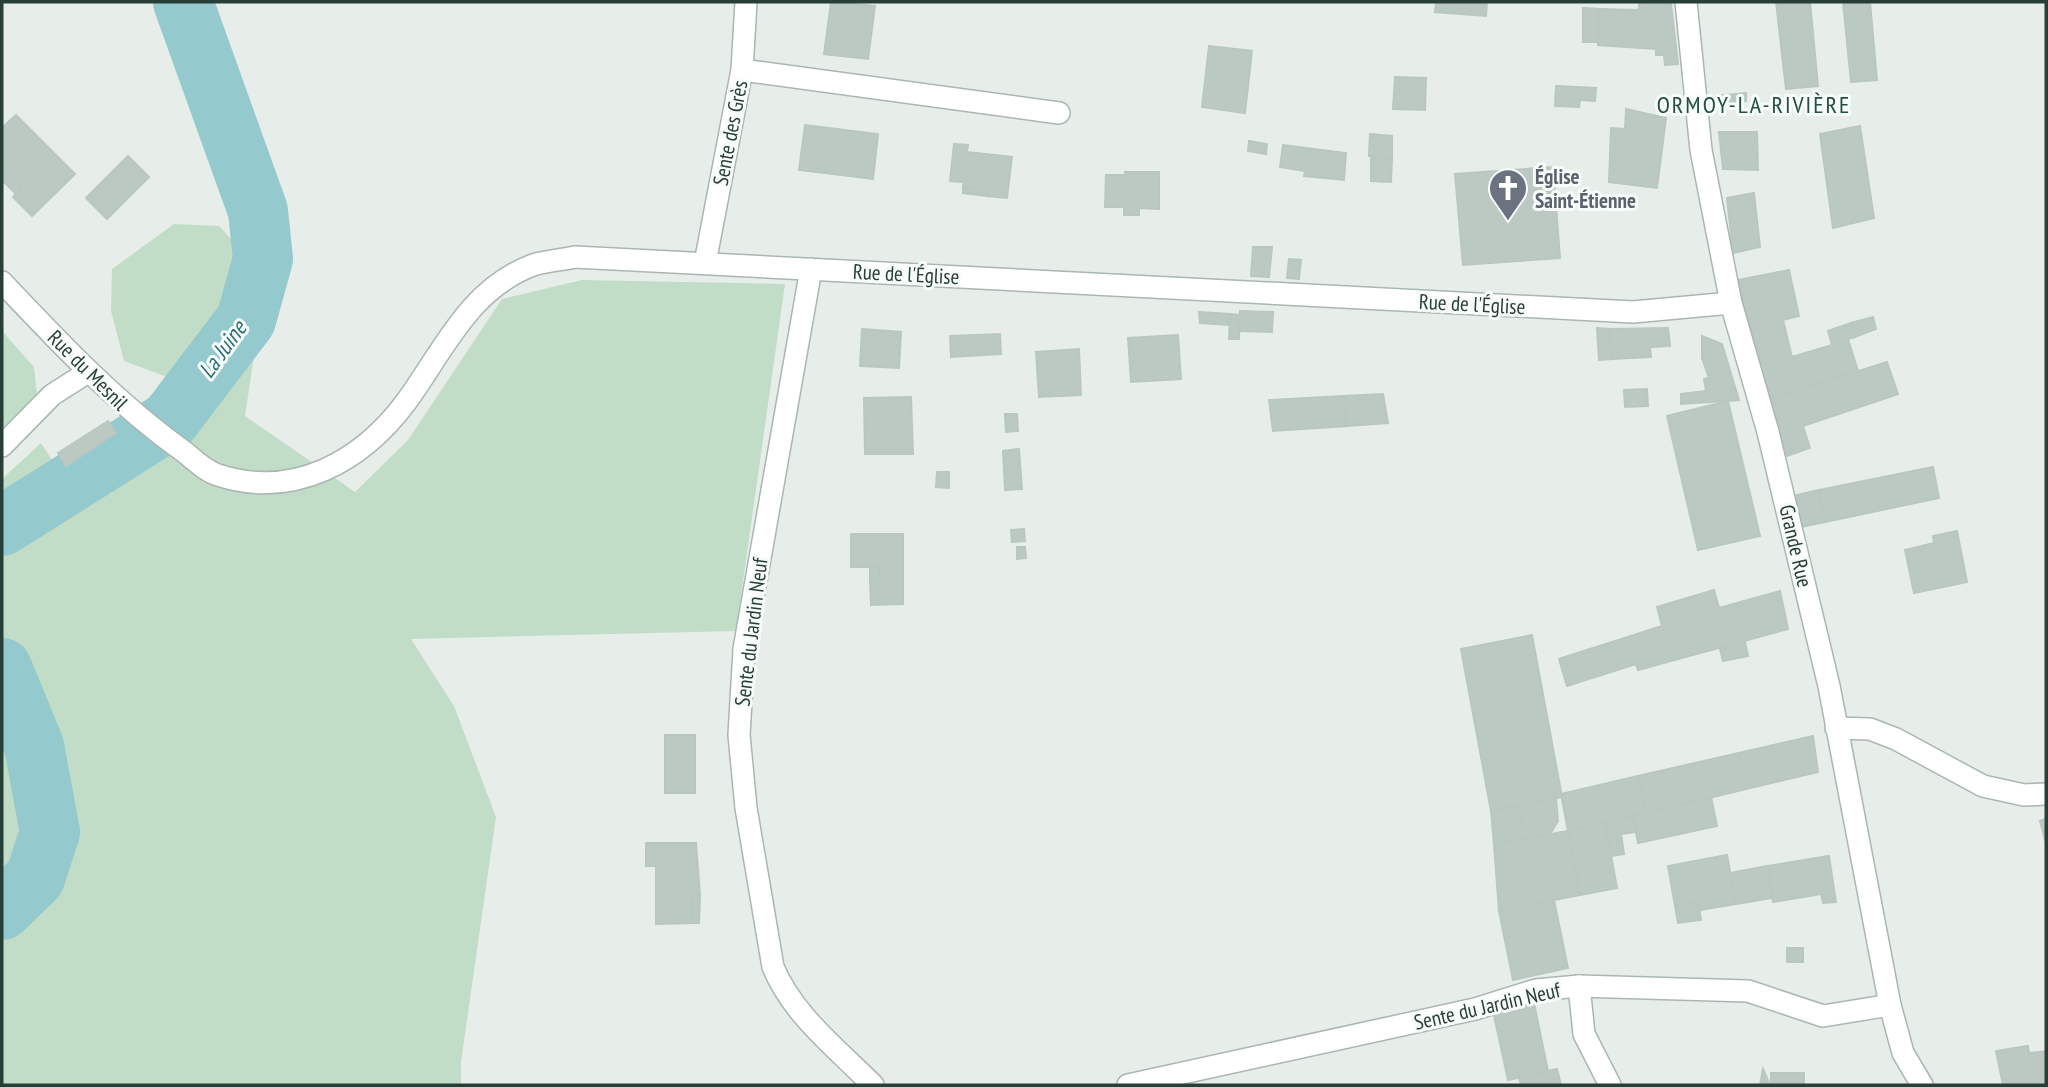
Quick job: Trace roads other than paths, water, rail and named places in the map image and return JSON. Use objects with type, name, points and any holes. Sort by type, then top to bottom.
[{"type":"street","name":"Sente des Grès","points":[[705,262],[742,70],[746,2]]},
{"type":"street","name":"Grande Rue","points":[[1686,2],[1701,150],[1731,303],[1768,432],[1836,728],[1890,1005],[1903,1053],[1922,1085]]},
{"type":"street","points":[[742,70],[1059,113]]},
{"type":"street","name":"Rue de l'Église","points":[[182,450],[215,475],[255,483],[294,479],[341,464],[374,440],[405,402],[470,307],[499,282],[534,265],[575,257],[1633,312],[1731,303]]},
{"type":"street","name":"Sente du Jardin Neuf","points":[[811,269],[744,649],[739,735],[746,808],[773,967],[797,1008],[873,1085]]},
{"type":"street","name":"Rue du Mesnil","points":[[2,282],[134,416],[182,450]]},
{"type":"street","points":[[2,446],[52,395],[88,372]]},
{"type":"street","points":[[1836,728],[1870,729],[1896,739],[1983,786],[2024,795],[2046,794]]},
{"type":"street","points":[[1579,986],[1584,1034],[1610,1085]]},
{"type":"street","name":"Sente du Jardin Neuf","points":[[1128,1085],[1475,1009],[1536,990],[1579,986],[1748,991],[1823,1016],[1890,1005]]},
{"type":"waterway","name":"La Juine","points":[[2,526],[170,420],[246,320],[263,259],[258,211],[183,2]]},
{"type":"waterway","name":"La Juine","points":[[2,668],[34,746],[50,832],[35,878],[2,910]]},
{"type":"place","name":"Église Saint-Étienne","points":[[1508,222]]},
{"type":"district","name":"ORMOY-LA-RIVIÈRE","points":[[1754,104]]}]
